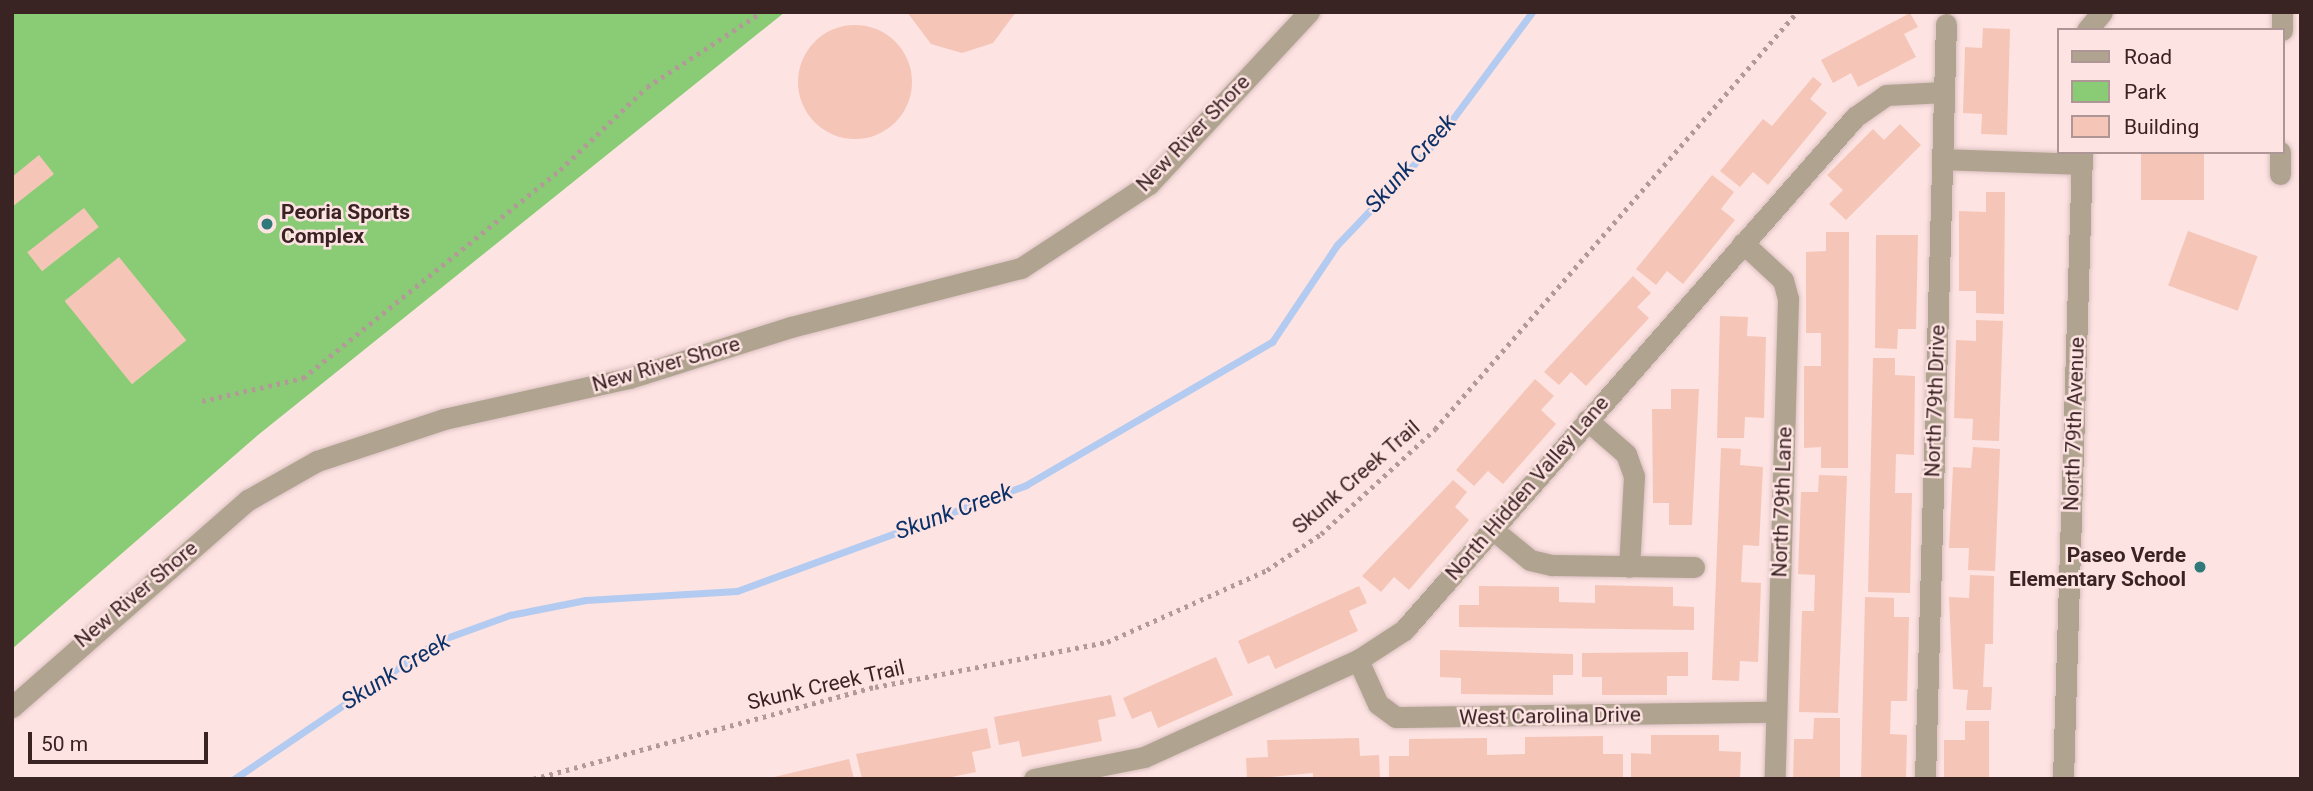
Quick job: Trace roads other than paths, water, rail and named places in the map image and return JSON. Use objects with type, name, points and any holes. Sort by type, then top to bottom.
[{"type":"street","name":"New River Shore","points":[[12,707],[248,500],[317,461],[444,419],[629,378],[791,327],[1021,268],[1149,184],[1309,12]]},
{"type":"street","name":"North 79th Drive","points":[[1925,779],[1946,24]]},
{"type":"street","name":"North Hidden Valley Lane","points":[[1034,779],[1144,757],[1358,660],[1404,630],[1855,117],[1886,95],[1944,92]]},
{"type":"street","points":[[2280,154],[2280,174]]},
{"type":"street","points":[[1942,159],[1991,161],[2082,158]]},
{"type":"street","name":"North 79th Avenue","points":[[2063,779],[2082,158]]},
{"type":"street","name":"North 79th Lane","points":[[1742,243],[1783,280],[1788,299],[1775,779]]},
{"type":"street","points":[[1587,420],[1626,454],[1634,475],[1629,567]]},
{"type":"street","points":[[1491,528],[1530,560],[1629,567],[1695,567]]},
{"type":"street","name":"West Carolina Drive","points":[[1358,660],[1378,704],[1396,717],[1776,712]]},
{"type":"waterway","name":"Skunk Creek","points":[[234,779],[438,641],[510,615],[586,600],[737,591],[1026,485],[1272,342],[1337,245],[1437,140],[1532,12]]},
{"type":"place","name":"Peoria Sports Complex","points":[[267,224]]},
{"type":"place","name":"Paseo Verde Elementary School","points":[[2200,567]]}]
